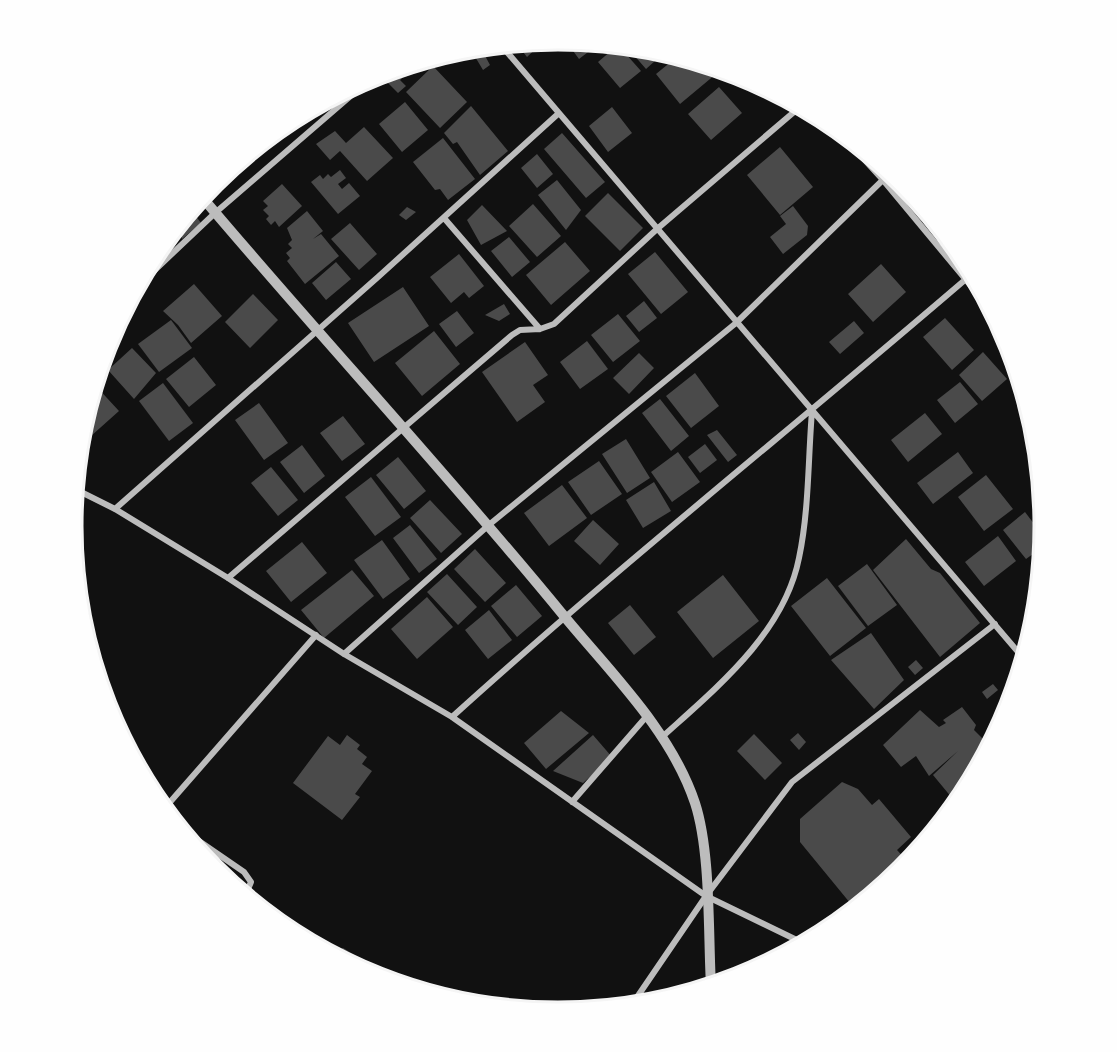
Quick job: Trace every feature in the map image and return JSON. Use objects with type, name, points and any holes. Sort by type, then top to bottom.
[{"type":"street","points":[[508,53],[1018,652]]},
{"type":"street","points":[[159,266],[215,213],[346,100]]},
{"type":"street","points":[[228,578],[512,335],[520,330],[540,329],[554,324],[563,317],[657,229],[794,112]]},
{"type":"street","points":[[115,509],[318,331],[559,113]]},
{"type":"street","points":[[871,166],[967,282]]},
{"type":"street","points":[[344,654],[490,524],[736,322],[883,180]]},
{"type":"street","points":[[208,204],[490,524],[661,738],[682,773],[695,803],[702,838],[711,977]]},
{"type":"street","points":[[444,218],[540,329]]},
{"type":"street","points":[[452,717],[564,616],[812,411],[965,279]]},
{"type":"street","points":[[661,738],[741,665],[769,625],[787,592],[799,560],[812,411]]},
{"type":"street","points":[[83,493],[115,509],[228,578],[344,654],[452,717],[706,896],[796,940]]},
{"type":"street","points":[[638,995],[706,896],[792,782],[995,624]]},
{"type":"street","points":[[170,802],[315,635]]},
{"type":"street","points":[[572,802],[646,717]]},
{"type":"street","points":[[205,845],[244,872],[250,882],[248,887]]},
{"type":"building","points":[[573,50],[589,51],[579,59]]},
{"type":"building","points":[[523,51],[534,51],[527,57]]},
{"type":"building","points":[[609,53],[627,55],[641,71],[620,88],[598,62]]},
{"type":"building","points":[[485,56],[490,65],[483,70],[475,57]]},
{"type":"building","points":[[635,56],[656,60],[646,69]]},
{"type":"building","points":[[669,63],[714,76],[680,104],[656,74]]},
{"type":"building","points":[[433,66],[467,102],[440,128],[406,92]]},
{"type":"building","points":[[406,75],[400,80],[406,86],[398,93],[387,82]]},
{"type":"building","points":[[719,87],[742,113],[711,140],[688,114]]},
{"type":"building","points":[[405,102],[428,130],[402,152],[379,124]]},
{"type":"building","points":[[471,106],[508,151],[480,175],[457,142],[453,144],[444,133]]},
{"type":"building","points":[[612,107],[632,133],[608,152],[589,126]]},
{"type":"building","points":[[364,127],[393,158],[367,181],[340,151],[330,160],[316,144],[335,131],[346,143]]},
{"type":"building","points":[[562,133],[605,182],[586,198],[544,149]]},
{"type":"building","points":[[443,138],[475,179],[448,200],[440,189],[435,190],[413,162]]},
{"type":"building","points":[[780,147],[813,187],[780,215],[747,175]]},
{"type":"building","points":[[537,154],[553,174],[537,188],[521,168]]},
{"type":"building","points":[[340,170],[346,178],[338,184],[342,189],[349,183],[360,196],[338,214],[311,182],[320,175],[323,179],[328,174],[331,177]]},
{"type":"building","points":[[557,180],[581,210],[566,230],[538,195]]},
{"type":"building","points":[[282,184],[302,206],[279,227],[275,221],[271,225],[266,219],[269,216],[263,210],[268,206],[263,201]]},
{"type":"building","points":[[608,193],[643,228],[620,251],[585,216]]},
{"type":"building","points":[[533,204],[561,236],[537,257],[509,226]]},
{"type":"building","points":[[482,205],[507,231],[481,245],[467,220]]},
{"type":"building","points":[[793,206],[808,226],[807,235],[783,254],[770,237],[786,224],[780,216]]},
{"type":"building","points":[[407,207],[416,212],[406,220],[399,215]]},
{"type":"building","points":[[307,211],[323,231],[313,239],[321,234],[339,256],[305,284],[287,261],[290,258],[286,253],[292,248],[288,244],[292,240],[287,228]]},
{"type":"building","points":[[196,217],[201,223],[182,239],[181,235]]},
{"type":"building","points":[[350,223],[377,254],[359,270],[331,239]]},
{"type":"building","points":[[509,237],[530,262],[512,277],[491,251]]},
{"type":"building","points":[[565,242],[590,271],[551,305],[526,275]]},
{"type":"building","points":[[655,252],[688,292],[661,314],[628,274]]},
{"type":"building","points":[[459,254],[484,286],[469,298],[464,292],[451,303],[430,277]]},
{"type":"building","points":[[336,262],[351,279],[326,300],[312,283]]},
{"type":"building","points":[[881,264],[906,292],[873,322],[848,294]]},
{"type":"building","points":[[194,284],[222,316],[191,343],[178,325],[163,311]]},
{"type":"building","points":[[403,287],[429,326],[374,362],[348,323]]},
{"type":"building","points":[[253,294],[278,320],[250,348],[225,322]]},
{"type":"building","points":[[644,301],[657,318],[639,332],[626,316]]},
{"type":"building","points":[[504,304],[510,314],[499,321],[485,315]]},
{"type":"building","points":[[457,311],[474,333],[456,347],[439,324]]},
{"type":"building","points":[[618,314],[640,341],[613,362],[591,335]]},
{"type":"building","points":[[945,318],[974,350],[952,370],[923,337]]},
{"type":"building","points":[[171,320],[192,348],[159,372],[138,344]]},
{"type":"building","points":[[854,321],[864,333],[840,354],[829,342]]},
{"type":"building","points":[[434,331],[460,364],[422,396],[395,363]]},
{"type":"building","points":[[587,341],[608,369],[580,389],[560,362]]},
{"type":"building","points":[[525,342],[548,375],[533,385],[545,402],[517,422],[482,372]]},
{"type":"building","points":[[132,348],[156,373],[134,399],[108,370]]},
{"type":"building","points":[[983,352],[1007,379],[982,401],[959,375]]},
{"type":"building","points":[[639,353],[654,368],[629,394],[613,378]]},
{"type":"building","points":[[194,357],[216,385],[189,407],[166,379]]},
{"type":"building","points":[[695,373],[719,406],[691,428],[666,396]]},
{"type":"building","points":[[960,382],[978,404],[955,423],[937,400]]},
{"type":"building","points":[[163,383],[193,423],[169,441],[139,401]]},
{"type":"building","points":[[101,392],[119,411],[91,436],[98,403]]},
{"type":"building","points":[[660,399],[689,436],[671,451],[642,413]]},
{"type":"building","points":[[259,403],[288,443],[264,460],[235,420]]},
{"type":"building","points":[[925,413],[942,434],[908,462],[891,440]]},
{"type":"building","points":[[343,416],[365,444],[342,461],[320,433]]},
{"type":"building","points":[[717,430],[737,455],[728,462],[707,435]]},
{"type":"building","points":[[626,439],[650,478],[627,493],[602,454]]},
{"type":"building","points":[[705,444],[717,460],[700,473],[688,457]]},
{"type":"building","points":[[302,445],[325,476],[304,493],[280,462]]},
{"type":"building","points":[[678,452],[700,482],[672,502],[651,472]]},
{"type":"building","points":[[958,452],[973,473],[933,504],[917,483]]},
{"type":"building","points":[[398,457],[426,491],[404,509],[376,475]]},
{"type":"building","points":[[599,461],[622,494],[591,515],[568,482]]},
{"type":"building","points":[[271,467],[298,500],[278,516],[251,483]]},
{"type":"building","points":[[986,475],[1013,509],[984,531],[958,497]]},
{"type":"building","points":[[371,477],[401,517],[375,536],[345,497]]},
{"type":"building","points":[[654,482],[671,511],[643,528],[626,500]]},
{"type":"building","points":[[562,485],[587,518],[549,546],[524,513]]},
{"type":"building","points":[[430,500],[462,534],[441,553],[410,518]]},
{"type":"building","points":[[1025,512],[1035,525],[1034,553],[1026,559],[1003,530]]},
{"type":"building","points":[[593,520],[619,544],[600,565],[574,541]]},
{"type":"building","points":[[410,525],[437,559],[419,573],[393,538]]},
{"type":"building","points":[[998,536],[1016,561],[984,586],[965,562]]},
{"type":"building","points":[[906,539],[931,569],[940,573],[980,623],[940,657],[873,570]]},
{"type":"building","points":[[382,540],[410,579],[383,599],[354,560]]},
{"type":"building","points":[[302,542],[327,573],[291,602],[266,571]]},
{"type":"building","points":[[475,549],[506,583],[485,602],[454,569]]},
{"type":"building","points":[[867,564],[897,605],[868,626],[838,586]]},
{"type":"building","points":[[352,570],[374,596],[324,638],[301,610]]},
{"type":"building","points":[[447,574],[477,607],[458,625],[427,592]]},
{"type":"building","points":[[723,575],[759,621],[713,658],[677,612]]},
{"type":"building","points":[[827,578],[866,628],[830,656],[791,606]]},
{"type":"building","points":[[516,585],[542,616],[517,637],[491,606]]},
{"type":"building","points":[[427,597],[453,627],[417,659],[391,629]]},
{"type":"building","points":[[630,605],[656,637],[634,655],[608,623]]},
{"type":"building","points":[[489,610],[512,640],[488,659],[465,630]]},
{"type":"building","points":[[871,633],[904,680],[874,709],[831,660]]},
{"type":"building","points":[[916,660],[923,668],[915,675],[908,667]]},
{"type":"building","points":[[993,684],[998,690],[987,699],[982,692]]},
{"type":"building","points":[[962,707],[976,725],[974,730],[984,740],[951,797],[933,775],[958,751],[929,776],[916,756],[901,767],[883,745],[920,710],[939,727],[946,723],[943,720]]},
{"type":"building","points":[[561,711],[589,733],[546,769],[524,743]]},
{"type":"building","points":[[798,733],[806,742],[799,750],[790,740]]},
{"type":"building","points":[[754,734],[782,763],[765,780],[737,751]]},
{"type":"building","points":[[347,735],[360,745],[357,749],[367,757],[362,764],[372,771],[355,794],[360,797],[342,820],[293,783],[328,736],[340,745]]},
{"type":"building","points":[[593,735],[612,757],[583,783],[553,771]]},
{"type":"building","points":[[842,782],[858,789],[872,805],[879,799],[911,837],[897,850],[902,856],[850,903],[800,842],[800,819]]},
{"type":"building","points":[[343,948],[356,957],[348,953],[340,949]]}]
